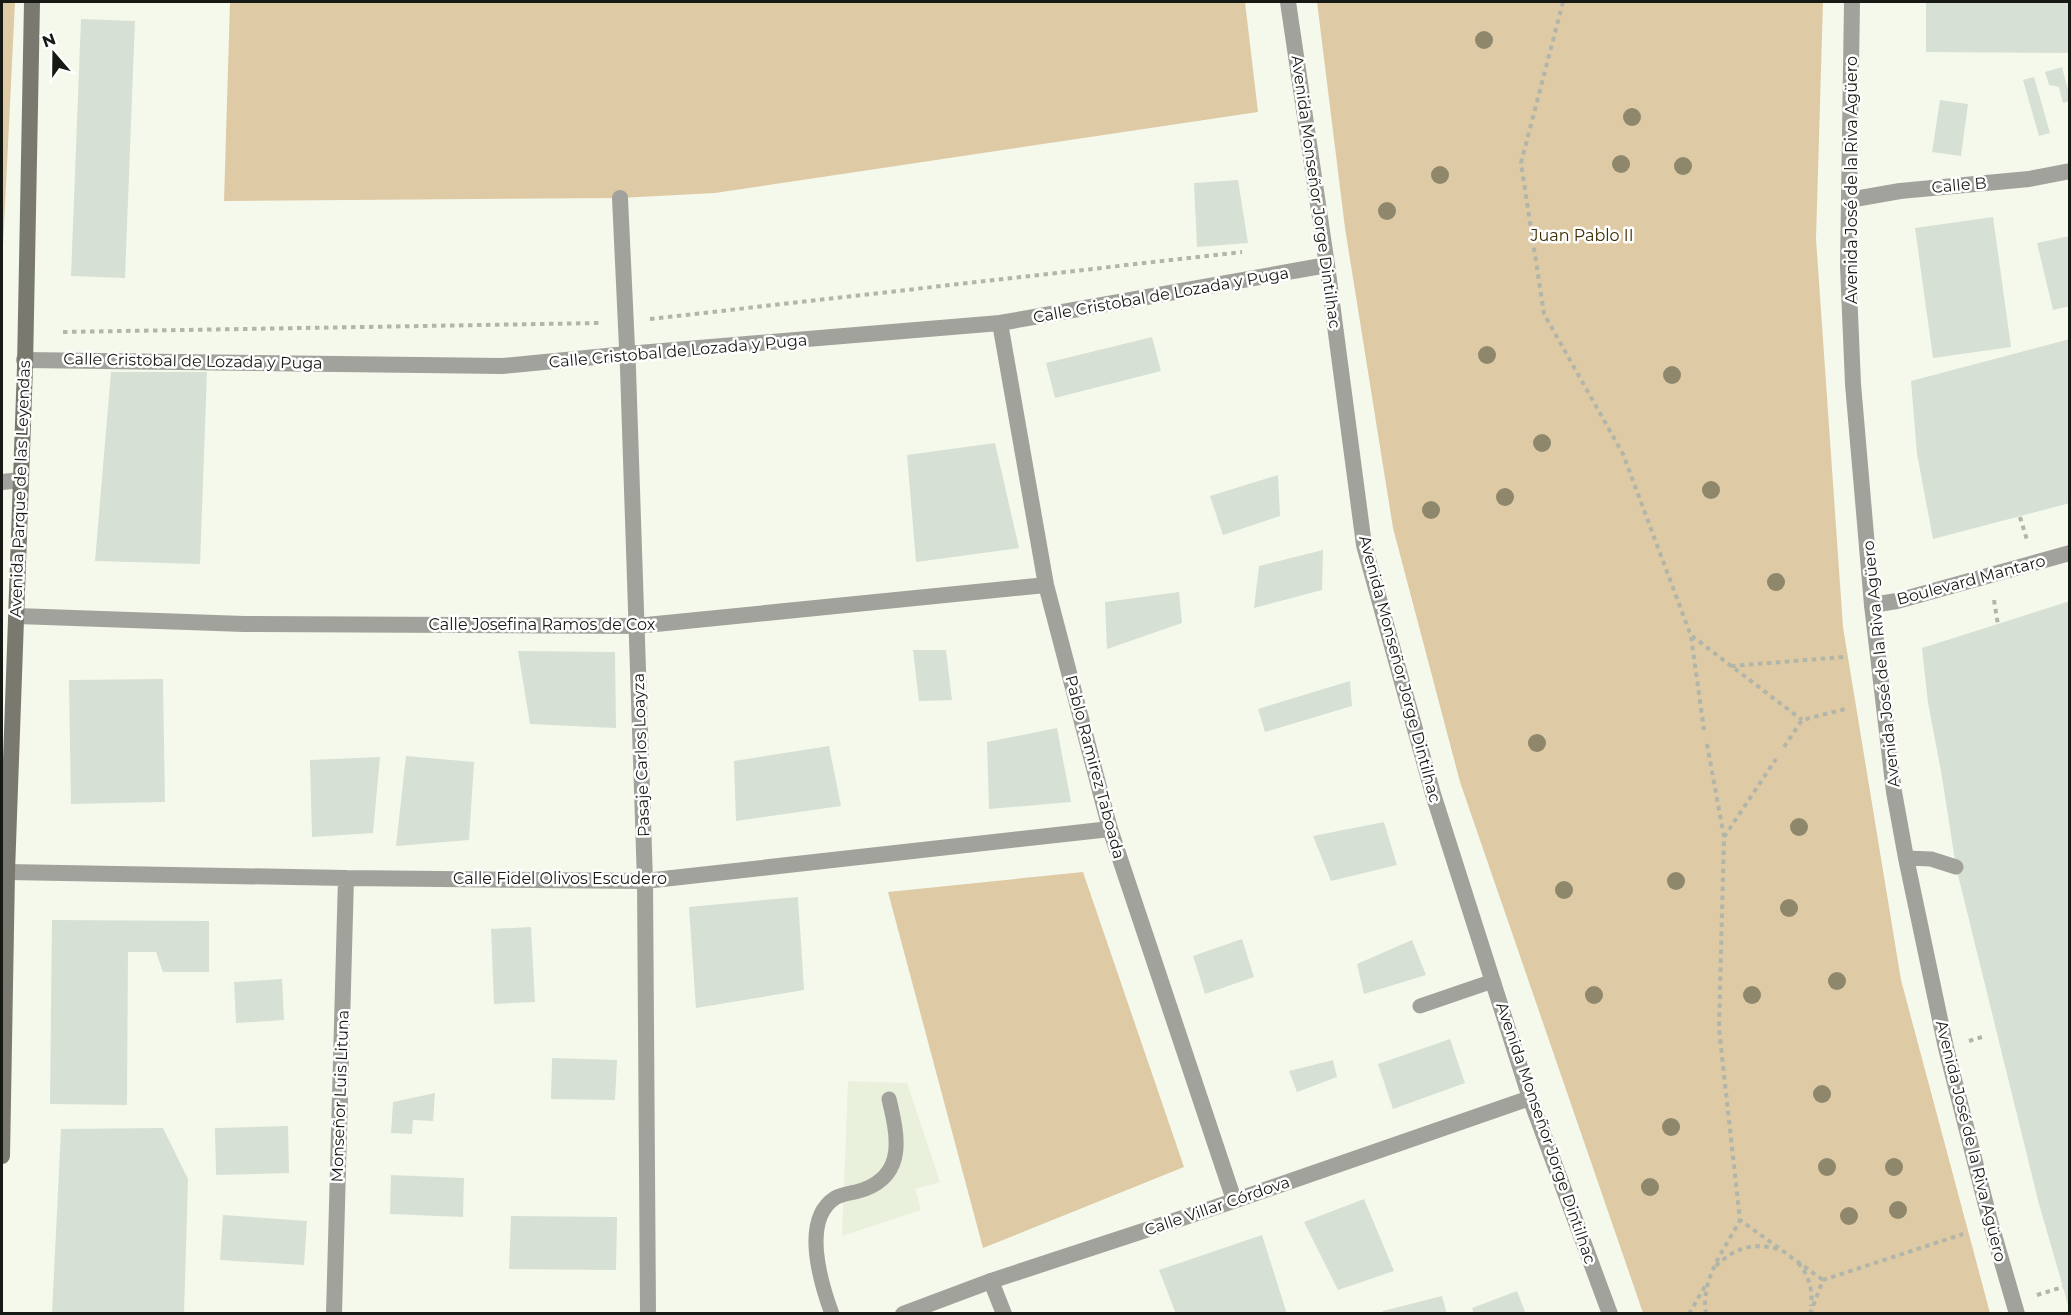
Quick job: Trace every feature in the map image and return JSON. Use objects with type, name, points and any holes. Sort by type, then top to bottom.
[{"type":"main road","name":"Avenida Parque de las Leyendas","points":[[2,1156],[7,732],[17,616],[32,2]]},
{"type":"street","name":"Avenida Monseñor Jorge Dintilhac","points":[[1288,2],[1327,265],[1364,545],[1433,794],[1530,1098],[1610,1314]]},
{"type":"street","name":"Avenida José de la Riva Agüero","points":[[1852,2],[1848,266],[1853,384],[1872,605],[1894,792],[1946,1048],[1990,1221],[2017,1314]]},
{"type":"street","name":"Calle B","points":[[1849,200],[1900,191],[2029,179],[2070,171]]},
{"type":"street","name":"Pasaje Carlos Loayza","points":[[620,198],[645,881],[648,1314]]},
{"type":"street","name":"Calle Cristobal de Lozada y Puga","points":[[24,360],[503,366],[1000,323],[1327,265]]},
{"type":"street","name":"Pablo Ramirez Taboada","points":[[1000,323],[1046,585],[1110,829],[1234,1200]]},
{"type":"street","points":[[2,482],[21,480]]},
{"type":"street","name":"Boulevard Mantaro","points":[[1872,605],[1916,596],[2070,553]]},
{"type":"street","name":"Calle Josefina Ramos de Cox","points":[[17,616],[244,624],[636,626],[1046,585]]},
{"type":"street","name":"Calle Fidel Olivos Escudero","points":[[7,872],[645,881],[1110,829]]},
{"type":"street","name":"Monseñor Luis Lituna","points":[[334,1314],[346,878]]},
{"type":"street","name":"Calle Villar Córdova","points":[[903,1314],[992,1281],[1530,1098]]},
{"type":"street","points":[[992,1281],[1004,1314]]},
{"type":"lane","points":[[1906,858],[1931,859],[1956,867]]},
{"type":"lane","points":[[1420,1006],[1493,981]]},
{"type":"lane","points":[[832,1314],[815,1253],[818,1221],[824,1208],[836,1198],[882,1182],[892,1166],[897,1148],[888,1099]]},
{"type":"path","points":[[1563,2],[1521,163],[1544,314],[1623,454],[1691,636],[1704,730]]},
{"type":"path","points":[[24,333],[626,322],[1252,250]]},
{"type":"path","points":[[1691,636],[1802,720]]},
{"type":"path","points":[[1731,666],[1844,657]]},
{"type":"path","points":[[1784,747],[1802,720],[1850,708]]},
{"type":"path","points":[[1689,1314],[1740,1220],[1719,1029],[1724,837],[1707,744]]},
{"type":"path","points":[[1724,837],[1776,759]]},
{"type":"path","points":[[1740,1220],[1823,1280]]},
{"type":"path","points":[[1823,1280],[1963,1234]]},
{"type":"path","points":[[1716,1266],[1728,1254],[1743,1247],[1759,1245],[1776,1248],[1791,1256],[1803,1269],[1810,1284],[1812,1299],[1810,1314]]},
{"type":"path","points":[[1706,1314],[1704,1296],[1708,1280]]},
{"type":"path","points":[[1810,1314],[1823,1280]]},
{"type":"shaded area","points":[[848,1081],[907,1083],[940,1182],[915,1189],[921,1210],[842,1236]]},
{"type":"green space","points":[[2,2],[15,2],[2,267]]},
{"type":"green space","points":[[230,2],[1245,2],[1258,112],[715,193],[620,198],[224,201]]},
{"type":"green space","name":"Juan Pablo II","points":[[1317,2],[1823,2],[1816,239],[1843,627],[1901,980],[1990,1313],[1643,1313],[1460,782],[1393,528],[1345,228]]},
{"type":"green space","points":[[1083,872],[1184,1167],[983,1248],[888,892]]},
{"type":"building","points":[[1926,2],[2070,2],[2070,53],[1926,52]]},
{"type":"building","points":[[81,19],[135,21],[125,278],[71,276]]},
{"type":"building","points":[[2062,67],[2070,97],[2070,101],[2063,103],[2059,87],[2049,85],[2045,72]]},
{"type":"building","points":[[2034,77],[2050,133],[2039,136],[2023,80]]},
{"type":"building","points":[[1940,100],[1968,104],[1961,156],[1932,152]]},
{"type":"building","points":[[1238,180],[1248,243],[1197,247],[1194,183]]},
{"type":"building","points":[[1993,217],[2011,347],[1933,358],[1915,228]]},
{"type":"building","points":[[2070,236],[2070,306],[2053,310],[2037,243]]},
{"type":"building","points":[[1152,337],[1161,371],[1055,398],[1046,363]]},
{"type":"building","points":[[2070,339],[2070,503],[1933,539],[1917,454],[1911,381]]},
{"type":"building","points":[[111,372],[207,372],[200,564],[95,561]]},
{"type":"building","points":[[995,443],[1019,548],[916,562],[907,455]]},
{"type":"building","points":[[1278,475],[1280,516],[1223,535],[1210,496]]},
{"type":"building","points":[[1323,550],[1322,590],[1254,608],[1259,566]]},
{"type":"building","points":[[1179,592],[1182,623],[1107,649],[1105,602]]},
{"type":"building","points":[[2070,601],[2069,1308],[2039,1204],[1956,867],[1928,703],[1922,648]]},
{"type":"building","points":[[913,650],[946,650],[952,700],[919,701]]},
{"type":"building","points":[[518,651],[615,652],[616,728],[530,724]]},
{"type":"building","points":[[163,679],[165,802],[71,804],[69,680]]},
{"type":"building","points":[[1350,681],[1352,706],[1265,732],[1258,709]]},
{"type":"building","points":[[1057,728],[1071,802],[989,809],[987,742]]},
{"type":"building","points":[[829,746],[841,806],[736,821],[734,761]]},
{"type":"building","points":[[406,756],[474,762],[469,840],[396,846]]},
{"type":"building","points":[[380,757],[373,833],[312,837],[310,760]]},
{"type":"building","points":[[1384,822],[1397,865],[1331,881],[1313,836]]},
{"type":"building","points":[[798,897],[804,990],[696,1008],[689,907]]},
{"type":"building","points":[[52,920],[209,921],[209,972],[163,972],[156,952],[128,952],[127,1105],[50,1104]]},
{"type":"building","points":[[531,927],[535,1002],[494,1004],[491,929]]},
{"type":"building","points":[[1242,939],[1254,977],[1205,994],[1193,956]]},
{"type":"building","points":[[1412,940],[1426,975],[1364,994],[1357,964]]},
{"type":"building","points":[[282,979],[284,1020],[236,1023],[234,982]]},
{"type":"building","points":[[1450,1039],[1465,1083],[1393,1109],[1378,1064]]},
{"type":"building","points":[[552,1058],[617,1060],[615,1100],[551,1099]]},
{"type":"building","points":[[1333,1060],[1337,1077],[1297,1092],[1289,1071]]},
{"type":"building","points":[[435,1093],[433,1121],[413,1120],[412,1134],[391,1133],[393,1102]]},
{"type":"building","points":[[288,1126],[289,1173],[216,1175],[215,1128]]},
{"type":"building","points":[[163,1128],[188,1179],[184,1314],[52,1314],[61,1129]]},
{"type":"building","points":[[391,1175],[464,1178],[463,1217],[390,1214]]},
{"type":"building","points":[[1364,1199],[1394,1271],[1338,1290],[1304,1222]]},
{"type":"building","points":[[223,1215],[307,1221],[304,1265],[220,1260]]},
{"type":"building","points":[[511,1216],[617,1217],[616,1270],[509,1269]]},
{"type":"building","points":[[1262,1235],[1287,1314],[1176,1314],[1159,1270]]},
{"type":"building","points":[[1517,1291],[1526,1314],[1474,1314],[1472,1308]]},
{"type":"building","points":[[1442,1296],[1447,1314],[1383,1314],[1383,1311]]}]
